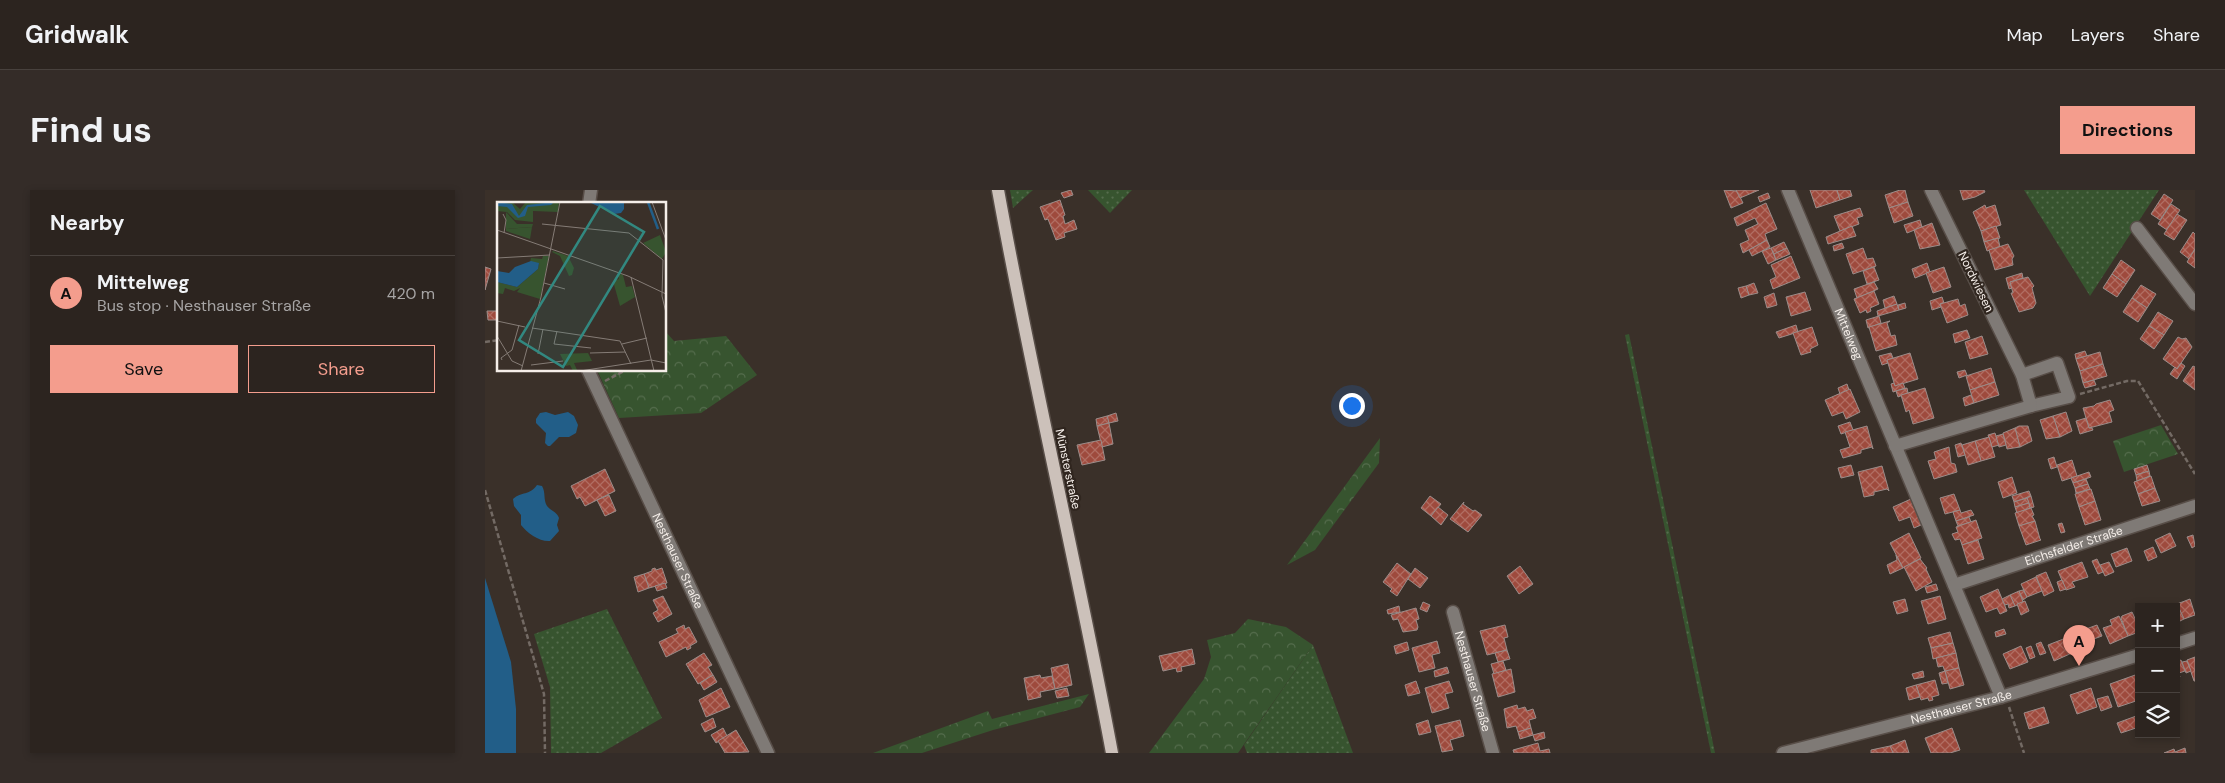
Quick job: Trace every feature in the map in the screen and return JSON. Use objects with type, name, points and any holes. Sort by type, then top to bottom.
[{"type":"main road","name":"Münsterstraße","points":[[997,190],[1112,753]]},
{"type":"street","name":"Mittelweg","points":[[1789,190],[2001,697]]},
{"type":"street","name":"Nordwiesen","points":[[1931,190],[2021,375],[2031,406]]},
{"type":"street","points":[[2137,228],[2195,304]]},
{"type":"street","points":[[1895,446],[2031,406],[2069,397],[2057,363],[2021,375]]},
{"type":"street","name":"Nesthauser Straße","points":[[588,371],[768,753]]},
{"type":"street","name":"Eichsfelder Straße","points":[[1954,586],[2195,506]]},
{"type":"street","name":"Nesthauser Straße","points":[[1453,612],[1493,753]]},
{"type":"street","points":[[2180,643],[2195,638]]},
{"type":"street","name":"Nesthauser Straße","points":[[1783,753],[2001,697],[2135,656]]},
{"type":"path","points":[[595,386],[624,371]]},
{"type":"path","points":[[2069,397],[2127,381],[2138,381],[2195,474]]},
{"type":"path","points":[[485,490],[544,694],[545,753]]},
{"type":"path","points":[[2001,697],[2009,706],[2024,753]]},
{"type":"green space","points":[[1010,190],[1033,190],[1013,208]]},
{"type":"green space","points":[[1088,190],[1132,190],[1110,213]]},
{"type":"green space","points":[[2024,190],[2159,190],[2090,296]]},
{"type":"green space","points":[[666,332],[674,341],[726,336],[757,375],[701,413],[619,418],[597,371],[666,371]]},
{"type":"green space","points":[[1629,334],[1715,753],[1711,753],[1625,335]]},
{"type":"green space","points":[[2161,425],[2178,454],[2124,472],[2113,441]]},
{"type":"green space","points":[[1380,438],[1379,463],[1315,550],[1287,565]]},
{"type":"green space","points":[[607,609],[662,718],[601,753],[551,753],[550,687],[534,634]]},
{"type":"green space","points":[[1248,619],[1286,627],[1313,645],[1238,753],[1149,753],[1204,679],[1211,657],[1207,640],[1235,633]]},
{"type":"green space","points":[[1313,645],[1353,753],[1247,753],[1244,745]]},
{"type":"green space","points":[[1089,694],[1080,707],[993,730],[922,753],[873,753],[988,711],[992,719]]},
{"type":"water","points":[[546,412],[555,415],[568,412],[574,416],[578,425],[576,433],[569,437],[559,437],[548,446],[545,443],[546,433],[536,423],[540,413]]},
{"type":"water","points":[[537,485],[542,486],[547,506],[559,518],[557,525],[559,531],[550,541],[530,534],[521,525],[521,515],[514,506],[513,499],[531,491]]},
{"type":"water","points":[[485,578],[511,662],[516,709],[516,753],[485,753]]},
{"type":"building","points":[[1071,190],[1073,195],[1064,198],[1061,193]]},
{"type":"building","points":[[1724,190],[1737,191],[1743,203],[1731,208]]},
{"type":"building","points":[[1736,190],[1759,190],[1740,198]]},
{"type":"building","points":[[1810,190],[1837,190],[1840,200],[1816,208]]},
{"type":"building","points":[[1837,190],[1850,190],[1852,196],[1840,200]]},
{"type":"building","points":[[1905,190],[1908,202],[1889,208],[1885,195]]},
{"type":"building","points":[[1960,190],[1984,190],[1985,192],[1963,200]]},
{"type":"building","points":[[1768,193],[1770,198],[1760,202],[1758,197]]},
{"type":"building","points":[[2164,194],[2173,200],[2160,220],[2151,214]]},
{"type":"building","points":[[1060,200],[1065,215],[1063,216],[1065,224],[1074,220],[1077,229],[1064,233],[1065,237],[1056,240],[1048,219],[1045,220],[1040,207]]},
{"type":"building","points":[[1908,202],[1913,216],[1894,223],[1889,208]]},
{"type":"building","points":[[1766,203],[1777,229],[1765,234],[1767,240],[1743,253],[1740,244],[1749,240],[1745,230],[1758,224],[1755,218],[1737,226],[1734,218]]},
{"type":"building","points":[[2171,204],[2180,210],[2167,230],[2158,224]]},
{"type":"building","points":[[1985,205],[1986,208],[1995,205],[2001,225],[1981,231],[1973,212]]},
{"type":"building","points":[[1860,208],[1863,216],[1857,218],[1859,224],[1840,231],[1834,216]]},
{"type":"building","points":[[2177,214],[2187,220],[2174,240],[2164,234]]},
{"type":"building","points":[[1920,220],[1922,227],[1907,233],[1904,225]]},
{"type":"building","points":[[1932,223],[1940,245],[1920,249],[1914,230]]},
{"type":"building","points":[[1852,226],[1856,236],[1828,244],[1826,237]]},
{"type":"building","points":[[1996,226],[2000,238],[1984,242],[1981,231]]},
{"type":"building","points":[[2193,232],[2195,234],[2195,249],[2189,259],[2180,252]]},
{"type":"building","points":[[1998,238],[2000,247],[1987,251],[1984,242]]},
{"type":"building","points":[[1767,240],[1770,247],[1752,256],[1749,250]]},
{"type":"building","points":[[1784,242],[1787,248],[1774,254],[1771,248]]},
{"type":"building","points":[[1842,243],[1844,248],[1834,251],[1833,246]]},
{"type":"building","points":[[2008,244],[2014,256],[2012,259],[2013,265],[1995,270],[1989,250]]},
{"type":"building","points":[[1771,248],[1776,260],[1768,264],[1762,251]]},
{"type":"building","points":[[1787,248],[1790,254],[1776,260],[1774,254]]},
{"type":"building","points":[[1863,248],[1867,259],[1873,258],[1876,266],[1853,274],[1846,254]]},
{"type":"building","points":[[2195,249],[2195,268],[2187,262]]},
{"type":"building","points":[[1791,256],[1800,278],[1773,289],[1770,280],[1776,277],[1771,265]]},
{"type":"building","points":[[2121,260],[2135,270],[2126,284],[2112,274]]},
{"type":"building","points":[[1927,263],[1930,272],[1915,278],[1912,269]]},
{"type":"building","points":[[485,267],[491,269],[485,290]]},
{"type":"building","points":[[1874,267],[1879,280],[1867,284],[1863,271]]},
{"type":"building","points":[[1944,267],[1951,287],[1933,293],[1926,273]]},
{"type":"building","points":[[2022,273],[2023,278],[2010,282],[2012,288],[2009,289],[2006,278]]},
{"type":"building","points":[[2112,274],[2126,284],[2117,297],[2103,288]]},
{"type":"building","points":[[2028,277],[2034,286],[2032,288],[2036,303],[2033,308],[2019,312],[2011,293],[2013,293],[2010,282]]},
{"type":"building","points":[[1874,282],[1878,289],[1857,298],[1854,289]]},
{"type":"building","points":[[1754,283],[1758,293],[1749,295],[1746,286]]},
{"type":"building","points":[[2141,285],[2156,294],[2147,308],[2132,298]]},
{"type":"building","points":[[1746,286],[1749,295],[1741,298],[1738,288]]},
{"type":"building","points":[[1874,291],[1879,304],[1870,308],[1871,311],[1867,313],[1866,310],[1860,313],[1854,299]]},
{"type":"building","points":[[1805,292],[1811,310],[1791,316],[1786,297]]},
{"type":"building","points":[[1774,293],[1777,305],[1767,308],[1764,297]]},
{"type":"building","points":[[1894,296],[1897,304],[1885,308],[1883,300]]},
{"type":"building","points":[[1942,297],[1944,303],[1940,304],[1941,307],[1932,310],[1930,301]]},
{"type":"building","points":[[2132,298],[2147,308],[2138,322],[2123,312]]},
{"type":"building","points":[[1958,299],[1960,306],[1965,304],[1968,315],[1947,323],[1940,304]]},
{"type":"building","points":[[1905,303],[1906,308],[1899,310],[1898,305]]},
{"type":"building","points":[[1897,304],[1899,310],[1878,316],[1877,311]]},
{"type":"building","points":[[487,311],[497,311],[497,320],[488,320]]},
{"type":"building","points":[[2158,312],[2173,321],[2164,335],[2149,326]]},
{"type":"building","points":[[1879,316],[1881,323],[1868,328],[1866,320]]},
{"type":"building","points":[[1890,321],[1887,323],[1891,336],[1895,335],[1897,345],[1876,351],[1869,327]]},
{"type":"building","points":[[1796,325],[1798,332],[1779,338],[1776,332]]},
{"type":"building","points":[[2149,326],[2164,335],[2154,349],[2140,339]]},
{"type":"building","points":[[1812,327],[1818,345],[1810,349],[1811,352],[1801,355],[1793,333]]},
{"type":"building","points":[[1967,330],[1970,338],[1955,343],[1953,334]]},
{"type":"building","points":[[1982,336],[1988,354],[1970,359],[1965,342]]},
{"type":"building","points":[[2178,337],[2186,338],[2192,347],[2177,369],[2163,359]]},
{"type":"building","points":[[2085,351],[2087,356],[2076,359],[2075,354]]},
{"type":"building","points":[[2100,352],[2103,364],[2080,371],[2076,359]]},
{"type":"building","points":[[1891,353],[1893,358],[1887,360],[1888,363],[1882,365],[1879,356]]},
{"type":"building","points":[[1910,353],[1918,379],[1895,386],[1887,360]]},
{"type":"building","points":[[2181,363],[2185,366],[2177,379],[2170,374]]},
{"type":"building","points":[[2103,364],[2107,376],[2083,383],[2080,371]]},
{"type":"building","points":[[2193,366],[2195,367],[2195,390],[2183,381]]},
{"type":"building","points":[[1991,368],[1995,382],[1970,390],[1966,376]]},
{"type":"building","points":[[1965,370],[1967,375],[1959,378],[1957,372]]},
{"type":"building","points":[[2094,380],[2096,385],[2085,388],[2083,383]]},
{"type":"building","points":[[1995,382],[1999,395],[1974,403],[1970,390]]},
{"type":"building","points":[[1894,383],[1895,386],[1903,383],[1905,388],[1893,392],[1891,384]]},
{"type":"building","points":[[1847,384],[1849,390],[1840,394],[1838,388]]},
{"type":"building","points":[[1907,388],[1908,393],[1898,397],[1896,391]]},
{"type":"building","points":[[1925,388],[1934,418],[1913,424],[1909,410],[1906,412],[1901,395]]},
{"type":"building","points":[[1850,389],[1860,412],[1846,419],[1843,412],[1832,416],[1825,400]]},
{"type":"building","points":[[1971,395],[1974,403],[1965,406],[1963,398]]},
{"type":"building","points":[[2110,400],[2114,410],[2109,412],[2112,422],[2089,428],[2083,408]]},
{"type":"building","points":[[2066,412],[2072,431],[2060,437],[2053,416]]},
{"type":"building","points":[[1116,413],[1118,421],[1109,423],[1107,416]]},
{"type":"building","points":[[1107,416],[1109,423],[1097,426],[1096,419]]},
{"type":"building","points":[[2053,416],[2060,437],[2046,439],[2040,420]]},
{"type":"building","points":[[2086,418],[2089,428],[2093,430],[2080,434],[2076,421]]},
{"type":"building","points":[[1850,422],[1853,430],[1841,434],[1838,426]]},
{"type":"building","points":[[1109,423],[1113,444],[1102,447],[1097,426]]},
{"type":"building","points":[[1867,426],[1873,449],[1872,447],[1861,450],[1861,453],[1843,458],[1840,450],[1850,447],[1845,432]]},
{"type":"building","points":[[2028,426],[2032,441],[2020,447],[2015,428]]},
{"type":"building","points":[[2015,428],[2020,447],[2007,449],[2003,433]]},
{"type":"building","points":[[1995,433],[1999,445],[1992,447],[1988,435]]},
{"type":"building","points":[[2003,434],[2006,445],[1999,447],[1996,436]]},
{"type":"building","points":[[1989,437],[1995,457],[1981,461],[1975,441]]},
{"type":"building","points":[[1101,440],[1105,460],[1082,465],[1077,445]]},
{"type":"building","points":[[1975,441],[1981,461],[1968,465],[1962,445]]},
{"type":"building","points":[[1961,443],[1965,455],[1958,457],[1955,445]]},
{"type":"building","points":[[1949,447],[1951,463],[1955,464],[1957,472],[1934,479],[1928,461],[1936,459],[1934,452]]},
{"type":"building","points":[[2054,457],[2057,467],[2051,469],[2048,459]]},
{"type":"building","points":[[2072,460],[2077,476],[2062,481],[2057,465]]},
{"type":"building","points":[[1851,465],[1854,475],[1841,478],[1838,468]]},
{"type":"building","points":[[2147,465],[2149,471],[2136,475],[2134,469]]},
{"type":"building","points":[[1882,466],[1889,491],[1887,489],[1874,492],[1874,495],[1864,497],[1858,472]]},
{"type":"building","points":[[605,469],[615,491],[585,506],[580,497],[577,499],[571,486]]},
{"type":"building","points":[[2149,471],[2150,476],[2137,481],[2136,475]]},
{"type":"building","points":[[2089,472],[2091,477],[2073,483],[2071,478]]},
{"type":"building","points":[[2151,476],[2155,488],[2138,494],[2134,482]]},
{"type":"building","points":[[2012,477],[2017,493],[2003,498],[1998,482]]},
{"type":"building","points":[[2086,479],[2088,484],[2075,488],[2073,483]]},
{"type":"building","points":[[2088,484],[2090,489],[2076,493],[2075,488]]},
{"type":"building","points":[[2155,488],[2160,501],[2142,506],[2138,494]]},
{"type":"building","points":[[2091,489],[2095,501],[2079,507],[2075,494]]},
{"type":"building","points":[[2029,491],[2031,496],[2014,502],[2012,496]]},
{"type":"building","points":[[1954,494],[1960,510],[1945,514],[1940,498]]},
{"type":"building","points":[[609,495],[616,511],[605,516],[597,500]]},
{"type":"building","points":[[1430,496],[1441,504],[1431,516],[1421,508]]},
{"type":"building","points":[[2031,496],[2034,507],[2030,508],[2027,498]]},
{"type":"building","points":[[2027,498],[2029,503],[2015,507],[2014,502]]},
{"type":"building","points":[[1911,499],[1921,525],[1914,528],[1910,517],[1899,521],[1893,507]]},
{"type":"building","points":[[2095,501],[2101,520],[2085,525],[2079,507]]},
{"type":"building","points":[[1464,502],[1463,504],[1482,515],[1468,532],[1450,519]]},
{"type":"building","points":[[2029,503],[2030,508],[2017,513],[2015,507]]},
{"type":"building","points":[[1438,507],[1448,515],[1441,525],[1431,516]]},
{"type":"building","points":[[2031,508],[2035,521],[2019,526],[2015,513]]},
{"type":"building","points":[[1960,510],[1961,513],[1971,510],[1974,515],[1956,521],[1953,512]]},
{"type":"building","points":[[1969,517],[1971,522],[1958,526],[1956,521]]},
{"type":"building","points":[[1976,520],[1982,538],[1962,545],[1960,539],[1955,540],[1952,534],[1958,532],[1956,527]]},
{"type":"building","points":[[2035,521],[2041,540],[2026,545],[2019,526]]},
{"type":"building","points":[[2062,523],[2065,532],[2061,533],[2058,524]]},
{"type":"building","points":[[1909,533],[1921,558],[1903,568],[1890,543]]},
{"type":"building","points":[[2170,533],[2176,546],[2161,553],[2155,540]]},
{"type":"building","points":[[2193,535],[2195,546],[2192,548],[2187,537]]},
{"type":"building","points":[[1978,540],[1984,559],[1968,564],[1962,545]]},
{"type":"building","points":[[2153,547],[2157,557],[2148,561],[2144,551]]},
{"type":"building","points":[[2127,548],[2132,561],[2116,567],[2111,554]]},
{"type":"building","points":[[1896,555],[1903,568],[1890,574],[1887,565],[1897,560]]},
{"type":"building","points":[[1920,559],[1927,568],[1932,582],[1916,591],[1904,567]]},
{"type":"building","points":[[2097,559],[2103,572],[2098,574],[2092,561]]},
{"type":"building","points":[[2082,562],[2088,577],[2072,582],[2075,587],[2066,590],[2058,571]]},
{"type":"building","points":[[2109,562],[2114,572],[2105,576],[2100,565]]},
{"type":"building","points":[[1397,563],[1411,574],[1397,596],[1383,582]]},
{"type":"building","points":[[1520,566],[1533,584],[1519,594],[1507,576]]},
{"type":"building","points":[[655,568],[656,570],[662,568],[667,583],[649,588],[644,574]]},
{"type":"building","points":[[1415,568],[1428,578],[1420,588],[1408,579]]},
{"type":"building","points":[[2046,572],[2054,591],[2044,596],[2036,576]]},
{"type":"building","points":[[644,574],[649,588],[638,592],[634,577]]},
{"type":"building","points":[[2036,577],[2042,591],[2027,597],[2021,584]]},
{"type":"building","points":[[2062,580],[2066,589],[2060,591],[2057,582]]},
{"type":"building","points":[[665,583],[667,588],[657,591],[655,586]]},
{"type":"building","points":[[1936,584],[1938,590],[1927,593],[1925,587]]},
{"type":"building","points":[[1998,589],[2007,611],[2000,614],[1997,608],[1986,612],[1980,597]]},
{"type":"building","points":[[2023,590],[2027,597],[2023,600],[2019,591]]},
{"type":"building","points":[[2019,591],[2023,602],[2015,606],[2010,595]]},
{"type":"building","points":[[2010,595],[2015,606],[2009,608],[2008,604],[2005,605],[2002,599]]},
{"type":"building","points":[[663,596],[672,614],[658,622],[653,613],[658,610],[653,600]]},
{"type":"building","points":[[1940,596],[1946,619],[1928,624],[1921,601]]},
{"type":"building","points":[[1905,599],[1908,611],[1897,614],[1893,602]]},
{"type":"building","points":[[2190,599],[2195,615],[2184,619],[2180,610],[2180,603]]},
{"type":"building","points":[[2025,601],[2029,611],[2021,615],[2017,604]]},
{"type":"building","points":[[1423,602],[1430,605],[1427,612],[1420,609]]},
{"type":"building","points":[[1399,606],[1400,612],[1388,614],[1387,610]]},
{"type":"building","points":[[1416,608],[1419,619],[1416,620],[1417,630],[1403,632],[1398,619],[1393,620],[1391,615]]},
{"type":"building","points":[[2180,610],[2184,619],[2180,621]]},
{"type":"building","points":[[2132,612],[2135,618],[2135,633],[2128,636],[2121,618]]},
{"type":"building","points":[[2119,616],[2128,636],[2110,644],[2103,628],[2112,625],[2110,620]]},
{"type":"building","points":[[684,625],[685,629],[689,627],[697,642],[687,650],[686,647],[666,657],[659,642],[678,633],[676,629]]},
{"type":"building","points":[[1505,625],[1508,637],[1504,638],[1507,650],[1487,655],[1480,631]]},
{"type":"building","points":[[2097,625],[2102,636],[2091,640],[2086,629]]},
{"type":"building","points":[[2004,629],[2006,634],[1996,637],[1995,632]]},
{"type":"building","points":[[2086,629],[2091,640],[2085,643],[2081,631]]},
{"type":"building","points":[[1950,632],[1953,643],[1931,648],[1928,638]]},
{"type":"building","points":[[2079,632],[2085,647],[2072,653],[2066,638]]},
{"type":"building","points":[[2066,638],[2072,653],[2054,661],[2048,645]]},
{"type":"building","points":[[1437,641],[1440,653],[1432,655],[1435,668],[1419,672],[1412,648]]},
{"type":"building","points":[[1407,642],[1409,650],[1396,654],[1394,646]]},
{"type":"building","points":[[2041,642],[2046,653],[2040,655],[2036,644]]},
{"type":"building","points":[[1953,643],[1956,653],[1933,659],[1931,648]]},
{"type":"building","points":[[2021,646],[2028,662],[2010,669],[2003,654]]},
{"type":"building","points":[[2031,646],[2035,657],[2030,659],[2026,648]]},
{"type":"building","points":[[1192,649],[1195,664],[1181,667],[1182,671],[1177,672],[1176,668],[1163,671],[1159,656]]},
{"type":"building","points":[[1507,650],[1510,659],[1498,662],[1495,653]]},
{"type":"building","points":[[704,653],[712,665],[708,667],[713,675],[698,684],[686,664]]},
{"type":"building","points":[[1956,653],[1959,668],[1945,672],[1943,666],[1938,667],[1936,658]]},
{"type":"building","points":[[2195,657],[2195,681],[2194,681],[2187,660]]},
{"type":"building","points":[[2180,660],[2185,671],[2180,673]]},
{"type":"building","points":[[1503,661],[1506,670],[1494,674],[1491,664]]},
{"type":"building","points":[[2187,661],[2191,671],[2186,673],[2182,662]]},
{"type":"building","points":[[1068,664],[1072,685],[1055,689],[1051,668]]},
{"type":"building","points":[[1447,667],[1449,673],[1435,677],[1434,671]]},
{"type":"building","points":[[1959,668],[1964,685],[1950,689],[1945,671]]},
{"type":"building","points":[[1511,669],[1515,692],[1498,697],[1492,674]]},
{"type":"building","points":[[1923,671],[1924,677],[1914,679],[1912,674]]},
{"type":"building","points":[[1945,671],[1948,683],[1942,684],[1939,673]]},
{"type":"building","points":[[713,675],[717,682],[704,690],[700,683]]},
{"type":"building","points":[[1040,675],[1041,678],[1052,676],[1055,689],[1040,692],[1041,697],[1028,700],[1024,678]]},
{"type":"building","points":[[2135,675],[2135,701],[2118,707],[2110,684]]},
{"type":"building","points":[[1935,680],[1939,695],[1932,697],[1933,700],[1929,701],[1928,698],[1921,700],[1916,685]]},
{"type":"building","points":[[1416,681],[1420,693],[1408,696],[1405,685]]},
{"type":"building","points":[[1449,681],[1453,692],[1445,694],[1449,708],[1432,713],[1425,688]]},
{"type":"building","points":[[1916,685],[1920,697],[1909,700],[1906,688]]},
{"type":"building","points":[[721,688],[730,707],[706,717],[699,700]]},
{"type":"building","points":[[1067,688],[1069,696],[1057,698],[1055,691]]},
{"type":"building","points":[[2091,688],[2097,707],[2077,714],[2070,695]]},
{"type":"building","points":[[2108,696],[2112,707],[2101,711],[2097,699]]},
{"type":"building","points":[[1517,705],[1518,709],[1525,707],[1527,711],[1533,709],[1536,718],[1529,720],[1531,728],[1518,732],[1516,726],[1507,728],[1504,709]]},
{"type":"building","points":[[2044,707],[2049,723],[2029,729],[2024,713]]},
{"type":"building","points":[[2135,716],[2135,728],[2121,733],[2117,723]]},
{"type":"building","points":[[713,718],[716,727],[705,732],[701,724]]},
{"type":"building","points":[[1428,720],[1431,732],[1419,735],[1416,724]]},
{"type":"building","points":[[1460,720],[1464,736],[1450,740],[1453,750],[1442,752],[1435,726]]},
{"type":"building","points":[[723,728],[727,736],[716,743],[711,735]]},
{"type":"building","points":[[1531,728],[1533,735],[1520,739],[1518,732]]},
{"type":"building","points":[[1952,728],[1960,750],[1950,753],[1931,753],[1925,738]]},
{"type":"building","points":[[736,730],[749,752],[725,753],[718,741]]},
{"type":"building","points":[[1544,732],[1545,738],[1535,741],[1533,735]]},
{"type":"building","points":[[1905,740],[1909,753],[1893,753],[1890,746]]},
{"type":"building","points":[[1538,743],[1540,751],[1549,749],[1550,753],[1514,753],[1513,750]]},
{"type":"building","points":[[1890,746],[1893,753],[1871,753],[1871,750]]},
{"type":"building","points":[[2185,748],[2186,753],[2164,753],[2174,749],[2175,752]]},
{"type":"place","name":"Mittelweg","points":[[2079,666]]}]
